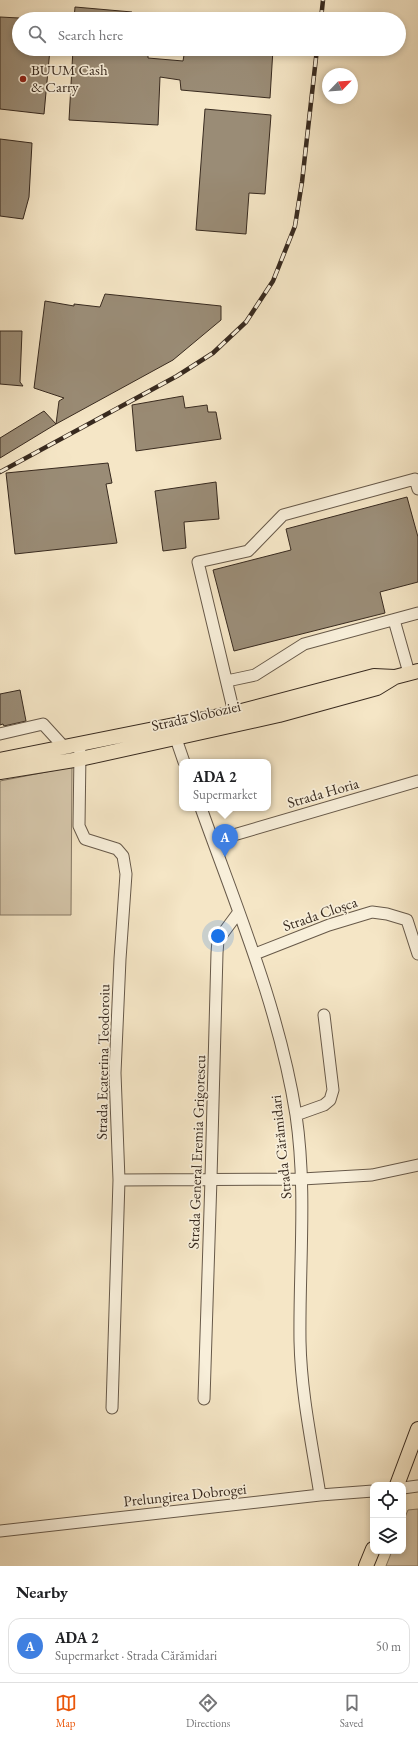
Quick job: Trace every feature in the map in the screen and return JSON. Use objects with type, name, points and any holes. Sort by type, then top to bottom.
[{"type":"main road","name":"Strada Sloboziei","points":[[0,760],[70,746],[174,732],[279,715],[377,688],[395,678],[413,672]]},
{"type":"main road","name":"Strada Sloboziei","points":[[0,772],[80,759],[234,713],[374,676],[395,678]]},
{"type":"main road","points":[[398,1482],[418,1429]]},
{"type":"main road","points":[[366,1566],[371,1554]]},
{"type":"street","points":[[234,713],[198,562],[248,551],[283,515],[415,479],[418,489]]},
{"type":"street","points":[[227,681],[255,675],[304,644],[418,613]]},
{"type":"street","points":[[394,620],[413,672]]},
{"type":"street","points":[[0,734],[43,724],[70,746]]},
{"type":"street","points":[[174,732],[183,759]]},
{"type":"street","name":"Strada Ecaterina Teodoroiu","points":[[70,746],[80,752],[79,826],[81,832],[85,838],[117,849],[124,856],[126,874],[120,959],[115,1073],[119,1180],[112,1408]]},
{"type":"street","name":"Strada Horia","points":[[213,841],[418,781]]},
{"type":"street","name":"Strada Cărămidari","points":[[202,811],[238,913],[255,954],[278,1030],[296,1115],[302,1179],[300,1341],[302,1385],[320,1495]]},
{"type":"street","name":"Strada Cloșca","points":[[255,954],[329,925],[372,912],[387,914],[407,920],[418,954]]},
{"type":"street","name":"Strada General Eremia Grigorescu","points":[[204,1399],[218,940],[238,913]]},
{"type":"street","points":[[296,1115],[324,1105],[330,1100],[333,1090],[324,1015]]},
{"type":"street","points":[[119,1180],[211,1178],[302,1179],[372,1175],[418,1165]]},
{"type":"street","points":[[406,1488],[418,1486]]},
{"type":"street","name":"Prelungirea Dobrogei","points":[[0,1531],[320,1495],[370,1491]]},
{"type":"shaded area","points":[[72,767],[71,915],[0,915],[0,781]]},
{"type":"shaded area","points":[[418,1509],[418,1566],[386,1566],[391,1554],[406,1554],[406,1515],[408,1510]]},
{"type":"building","points":[[75,7],[132,12],[75,12]]},
{"type":"building","name":"BUUM Cash & Carry","points":[[0,17],[12,18],[12,56],[49,56],[44,114],[0,109]]},
{"type":"building","points":[[73,56],[148,56],[148,58],[183,61],[184,56],[273,56],[270,98],[181,90],[180,80],[160,77],[158,125],[69,120]]},
{"type":"building","points":[[205,109],[271,115],[265,194],[249,193],[246,234],[196,230]]},
{"type":"building","points":[[0,139],[32,143],[29,197],[23,219],[0,216]]},
{"type":"building","points":[[105,294],[221,306],[221,320],[173,360],[56,424],[59,401],[64,398],[34,388],[45,301],[74,306],[74,304],[100,307]]},
{"type":"building","points":[[0,331],[22,331],[20,382],[23,386],[0,384]]},
{"type":"building","points":[[183,396],[185,408],[207,405],[208,412],[216,412],[221,439],[136,451],[132,405]]},
{"type":"building","points":[[44,411],[56,424],[0,458],[0,438]]},
{"type":"building","points":[[108,463],[112,483],[106,484],[117,543],[15,554],[6,473]]},
{"type":"building","points":[[216,482],[219,519],[184,522],[186,548],[163,551],[155,491]]},
{"type":"building","points":[[407,497],[418,537],[418,582],[380,592],[385,613],[234,651],[213,570],[291,550],[286,529]]},
{"type":"building","points":[[20,690],[26,721],[4,726],[3,724],[0,725],[0,694]]},
{"type":"railway","points":[[322,12],[323,0]]},
{"type":"railway","points":[[0,472],[177,376],[213,353],[246,322],[273,281],[295,226],[302,182],[316,56]]},
{"type":"place","name":"BUUM Cash & Carry","points":[[23,79]]},
{"type":"place","name":"ADA 2","points":[[225,857]]}]
